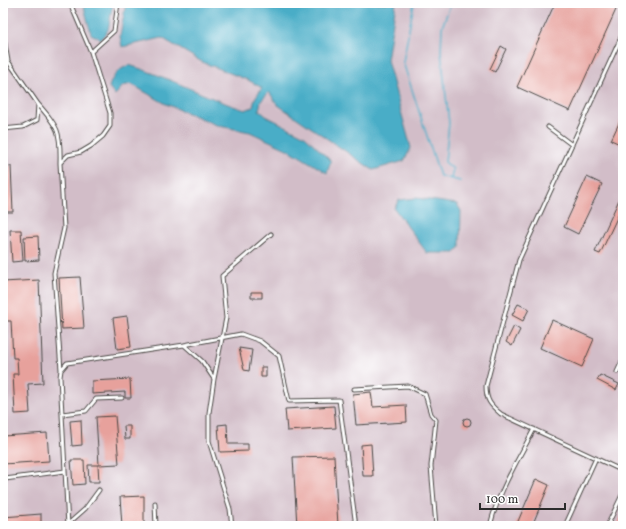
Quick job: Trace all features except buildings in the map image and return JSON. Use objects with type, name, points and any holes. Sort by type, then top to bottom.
[{"type":"lane","points":[[60,163],[68,155],[81,152],[91,146],[103,136],[110,126],[110,113],[91,52],[70,3]]},
{"type":"lane","points":[[91,52],[114,31],[118,3]]},
{"type":"lane","points":[[3,32],[8,61],[38,104],[56,124],[60,145],[64,228],[54,273],[61,370],[68,525]]},
{"type":"lane","points":[[623,33],[519,260],[486,386],[486,397],[489,404],[501,414],[623,471]]},
{"type":"lane","points":[[3,129],[23,128],[37,120],[38,104]]},
{"type":"lane","points":[[548,127],[572,145]]},
{"type":"lane","points":[[232,526],[230,509],[209,442],[208,414],[226,318],[222,276],[271,234]]},
{"type":"lane","points":[[61,370],[67,363],[184,345],[241,334],[260,341],[279,356],[289,401],[339,400],[356,526]]},
{"type":"lane","points":[[184,345],[202,360],[214,380]]},
{"type":"lane","points":[[617,372],[623,359]]},
{"type":"lane","points":[[354,389],[408,386],[425,394],[431,414],[436,420],[431,466],[436,526]]},
{"type":"lane","points":[[62,414],[86,411],[96,399],[122,398]]},
{"type":"lane","points":[[490,526],[492,515],[515,465],[534,429]]},
{"type":"lane","points":[[565,526],[596,458]]},
{"type":"lane","points":[[5,479],[65,472]]},
{"type":"lane","points":[[68,525],[85,509],[99,490]]},
{"type":"lane","points":[[607,526],[623,493]]},
{"type":"lane","points":[[155,503],[156,526]]},
{"type":"shaded area","points":[[3,3],[623,3],[623,526],[3,526]]},
{"type":"water","points":[[83,3],[113,3],[108,30],[101,39],[91,34]]},
{"type":"water","points":[[126,3],[396,3],[387,60],[411,148],[404,161],[373,170],[278,105],[269,92],[261,101],[259,110],[266,116],[305,136],[331,161],[327,173],[291,151],[250,132],[219,126],[166,104],[131,84],[123,86],[115,95],[109,87],[114,76],[116,73],[129,65],[159,75],[216,100],[245,110],[253,107],[255,98],[262,88],[250,81],[202,62],[162,38],[122,47],[120,36]]},
{"type":"water","points":[[416,198],[457,204],[461,211],[460,248],[455,253],[427,253],[394,208],[399,200]]},
{"type":"waterway","points":[[414,3],[403,62],[440,176],[460,181]]},
{"type":"waterway","points":[[451,3],[442,27],[441,52],[449,123],[445,162],[453,169],[451,179]]}]
